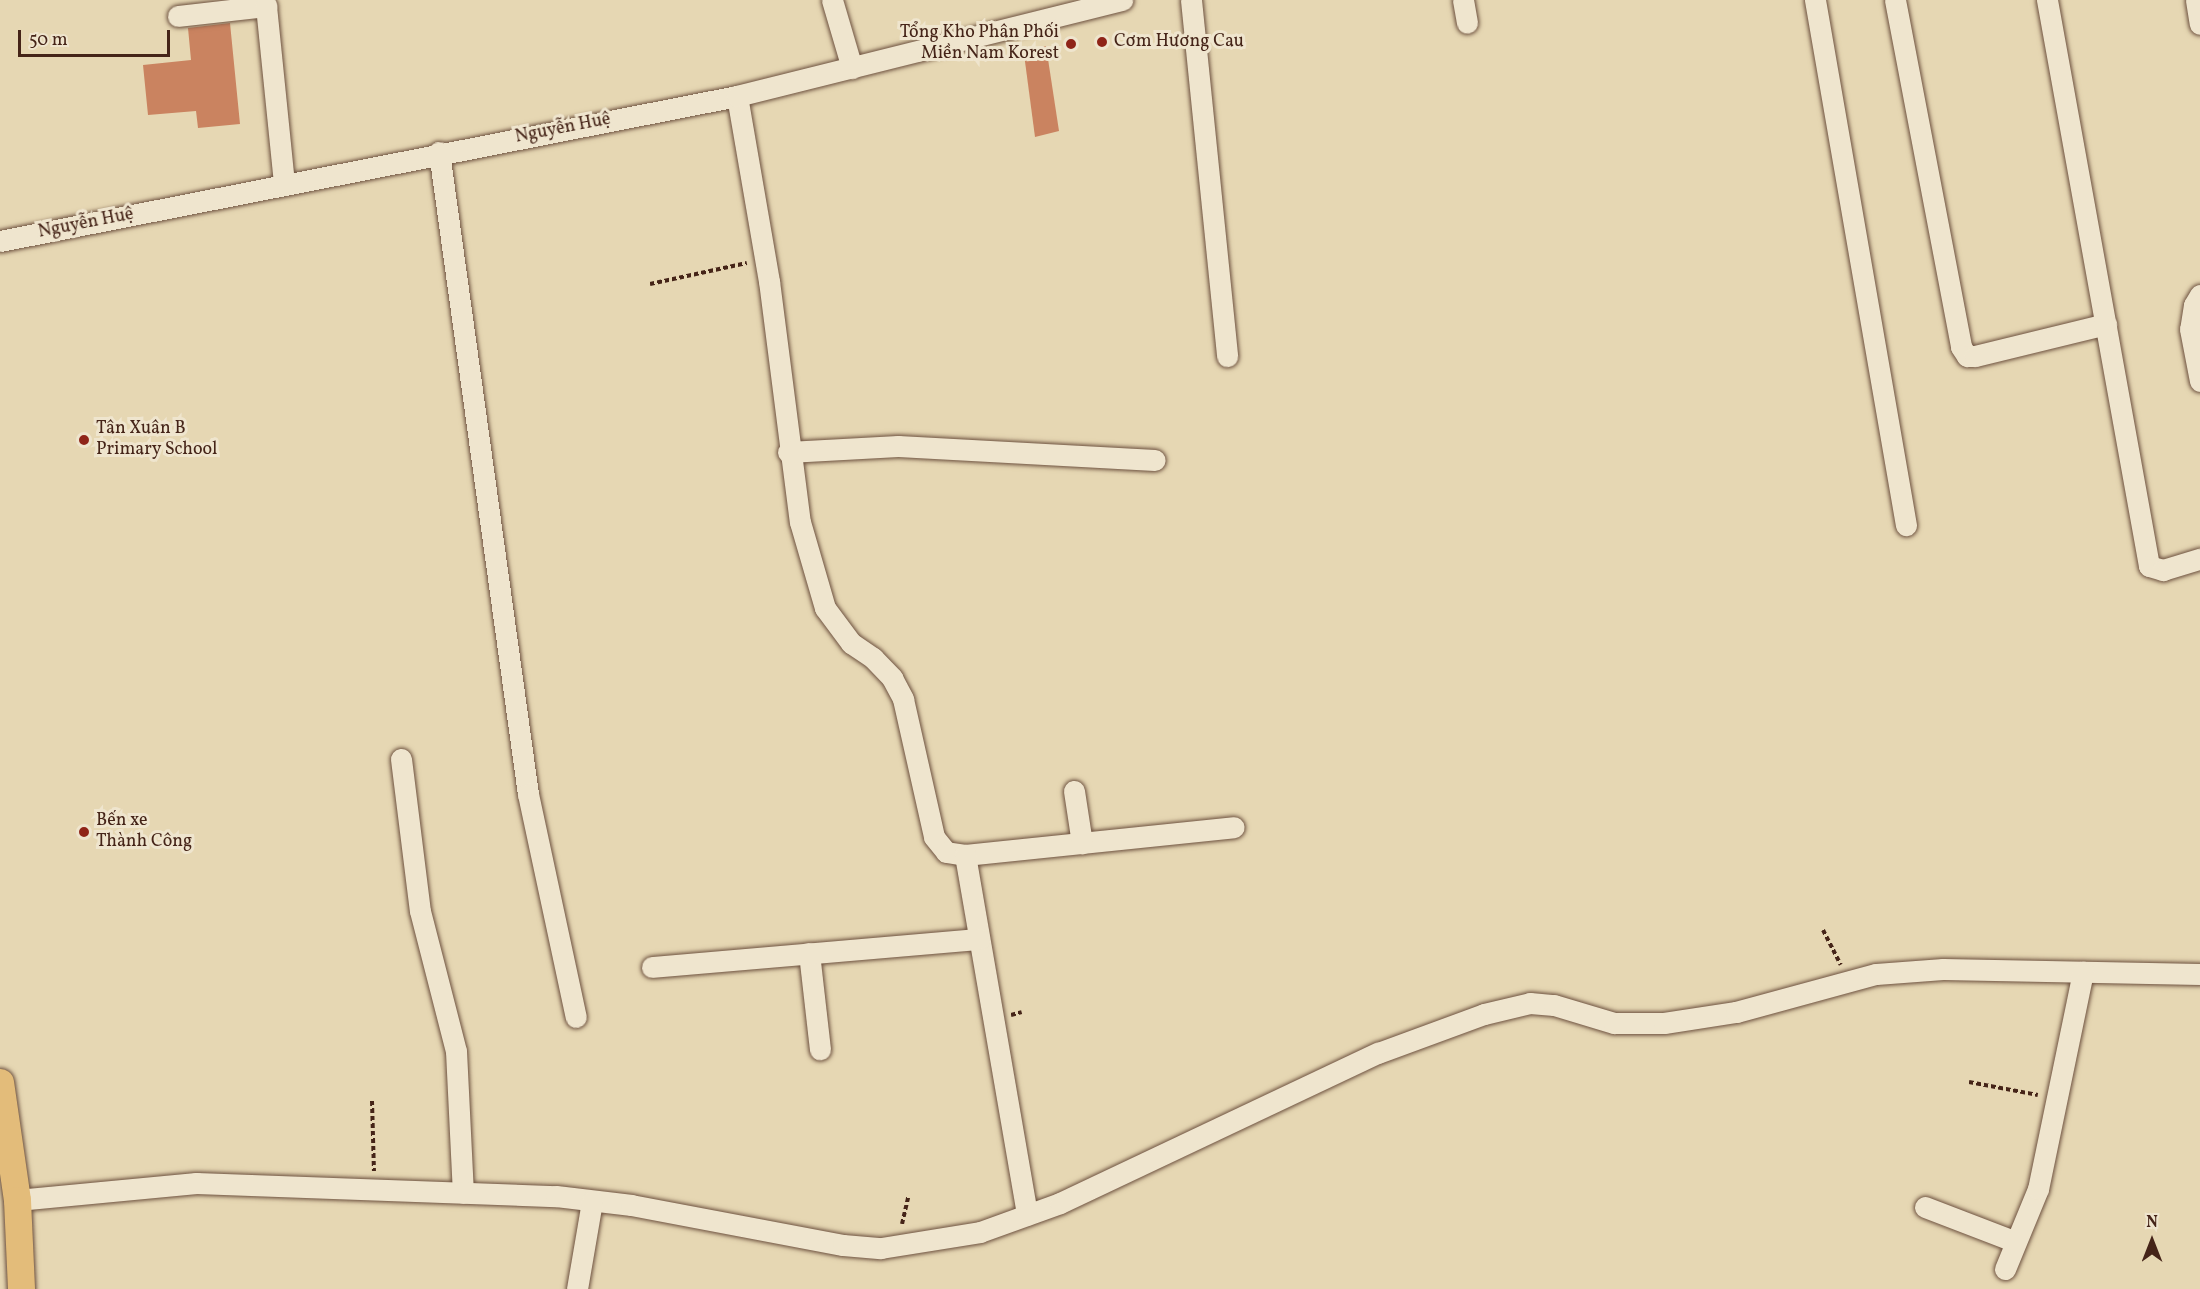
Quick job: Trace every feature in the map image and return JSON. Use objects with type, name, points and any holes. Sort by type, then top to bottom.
[{"type":"main road","points":[[0,1082],[17,1200],[21,1289]]},
{"type":"street","points":[[832,0],[852,68]]},
{"type":"street","name":"Nguyễn Huệ","points":[[0,241],[439,152],[737,96],[1122,0]]},
{"type":"street","points":[[1191,0],[1227,356]]},
{"type":"street","points":[[1463,0],[1467,23]]},
{"type":"street","points":[[1815,0],[1906,525]]},
{"type":"street","points":[[1895,0],[1961,347],[1967,356],[1975,356],[2106,324]]},
{"type":"street","points":[[2047,0],[2149,566],[2163,570],[2200,560]]},
{"type":"street","points":[[2196,0],[2200,24]]},
{"type":"street","points":[[178,16],[266,6],[284,184]]},
{"type":"street","points":[[737,96],[765,259],[800,522],[825,608],[851,643],[873,658],[891,678],[903,699],[918,750],[934,837],[946,852],[965,855],[1234,827]]},
{"type":"street","points":[[439,152],[528,794],[576,1017]]},
{"type":"street","points":[[2200,295],[2194,305],[2190,329],[2200,381]]},
{"type":"street","points":[[789,452],[898,446],[1155,460]]},
{"type":"street","points":[[401,759],[420,910],[456,1051],[463,1193]]},
{"type":"street","points":[[1074,791],[1082,843]]},
{"type":"street","points":[[965,855],[1027,1215]]},
{"type":"street","points":[[652,967],[979,939]]},
{"type":"street","points":[[809,953],[820,1049]]},
{"type":"street","points":[[17,1200],[196,1183],[463,1193],[592,1201],[843,1245],[898,1245],[980,1232],[1060,1203],[1351,1064],[1484,1014],[1530,1003],[1554,1005],[1614,1023],[1664,1023],[1736,1012],[1848,979],[1943,969],[2200,974]]},
{"type":"street","points":[[2005,1269],[2038,1189],[2083,972]]},
{"type":"street","points":[[577,1289],[592,1201]]},
{"type":"street","points":[[1925,1207],[2016,1242]]},
{"type":"path","points":[[650,284],[765,259]]},
{"type":"path","points":[[1823,930],[1848,979]]},
{"type":"path","points":[[1970,1082],[2057,1098]]},
{"type":"path","points":[[372,1101],[375,1190]]},
{"type":"path","points":[[898,1245],[908,1197]]},
{"type":"building","points":[[230,23],[240,124],[198,128],[196,111],[148,115],[143,65],[191,60],[188,28]]},
{"type":"building","points":[[1046,46],[1059,131],[1035,137],[1024,54]]},
{"type":"place","name":"Cơm Hương Cau","points":[[1102,42]]},
{"type":"place","name":"Tổng Kho Phân Phối Miền Nam Korest","points":[[1071,44]]},
{"type":"place","name":"Tân Xuân B Primary School","points":[[84,440]]},
{"type":"place","name":"Bến xe Thành Công","points":[[84,832]]}]
